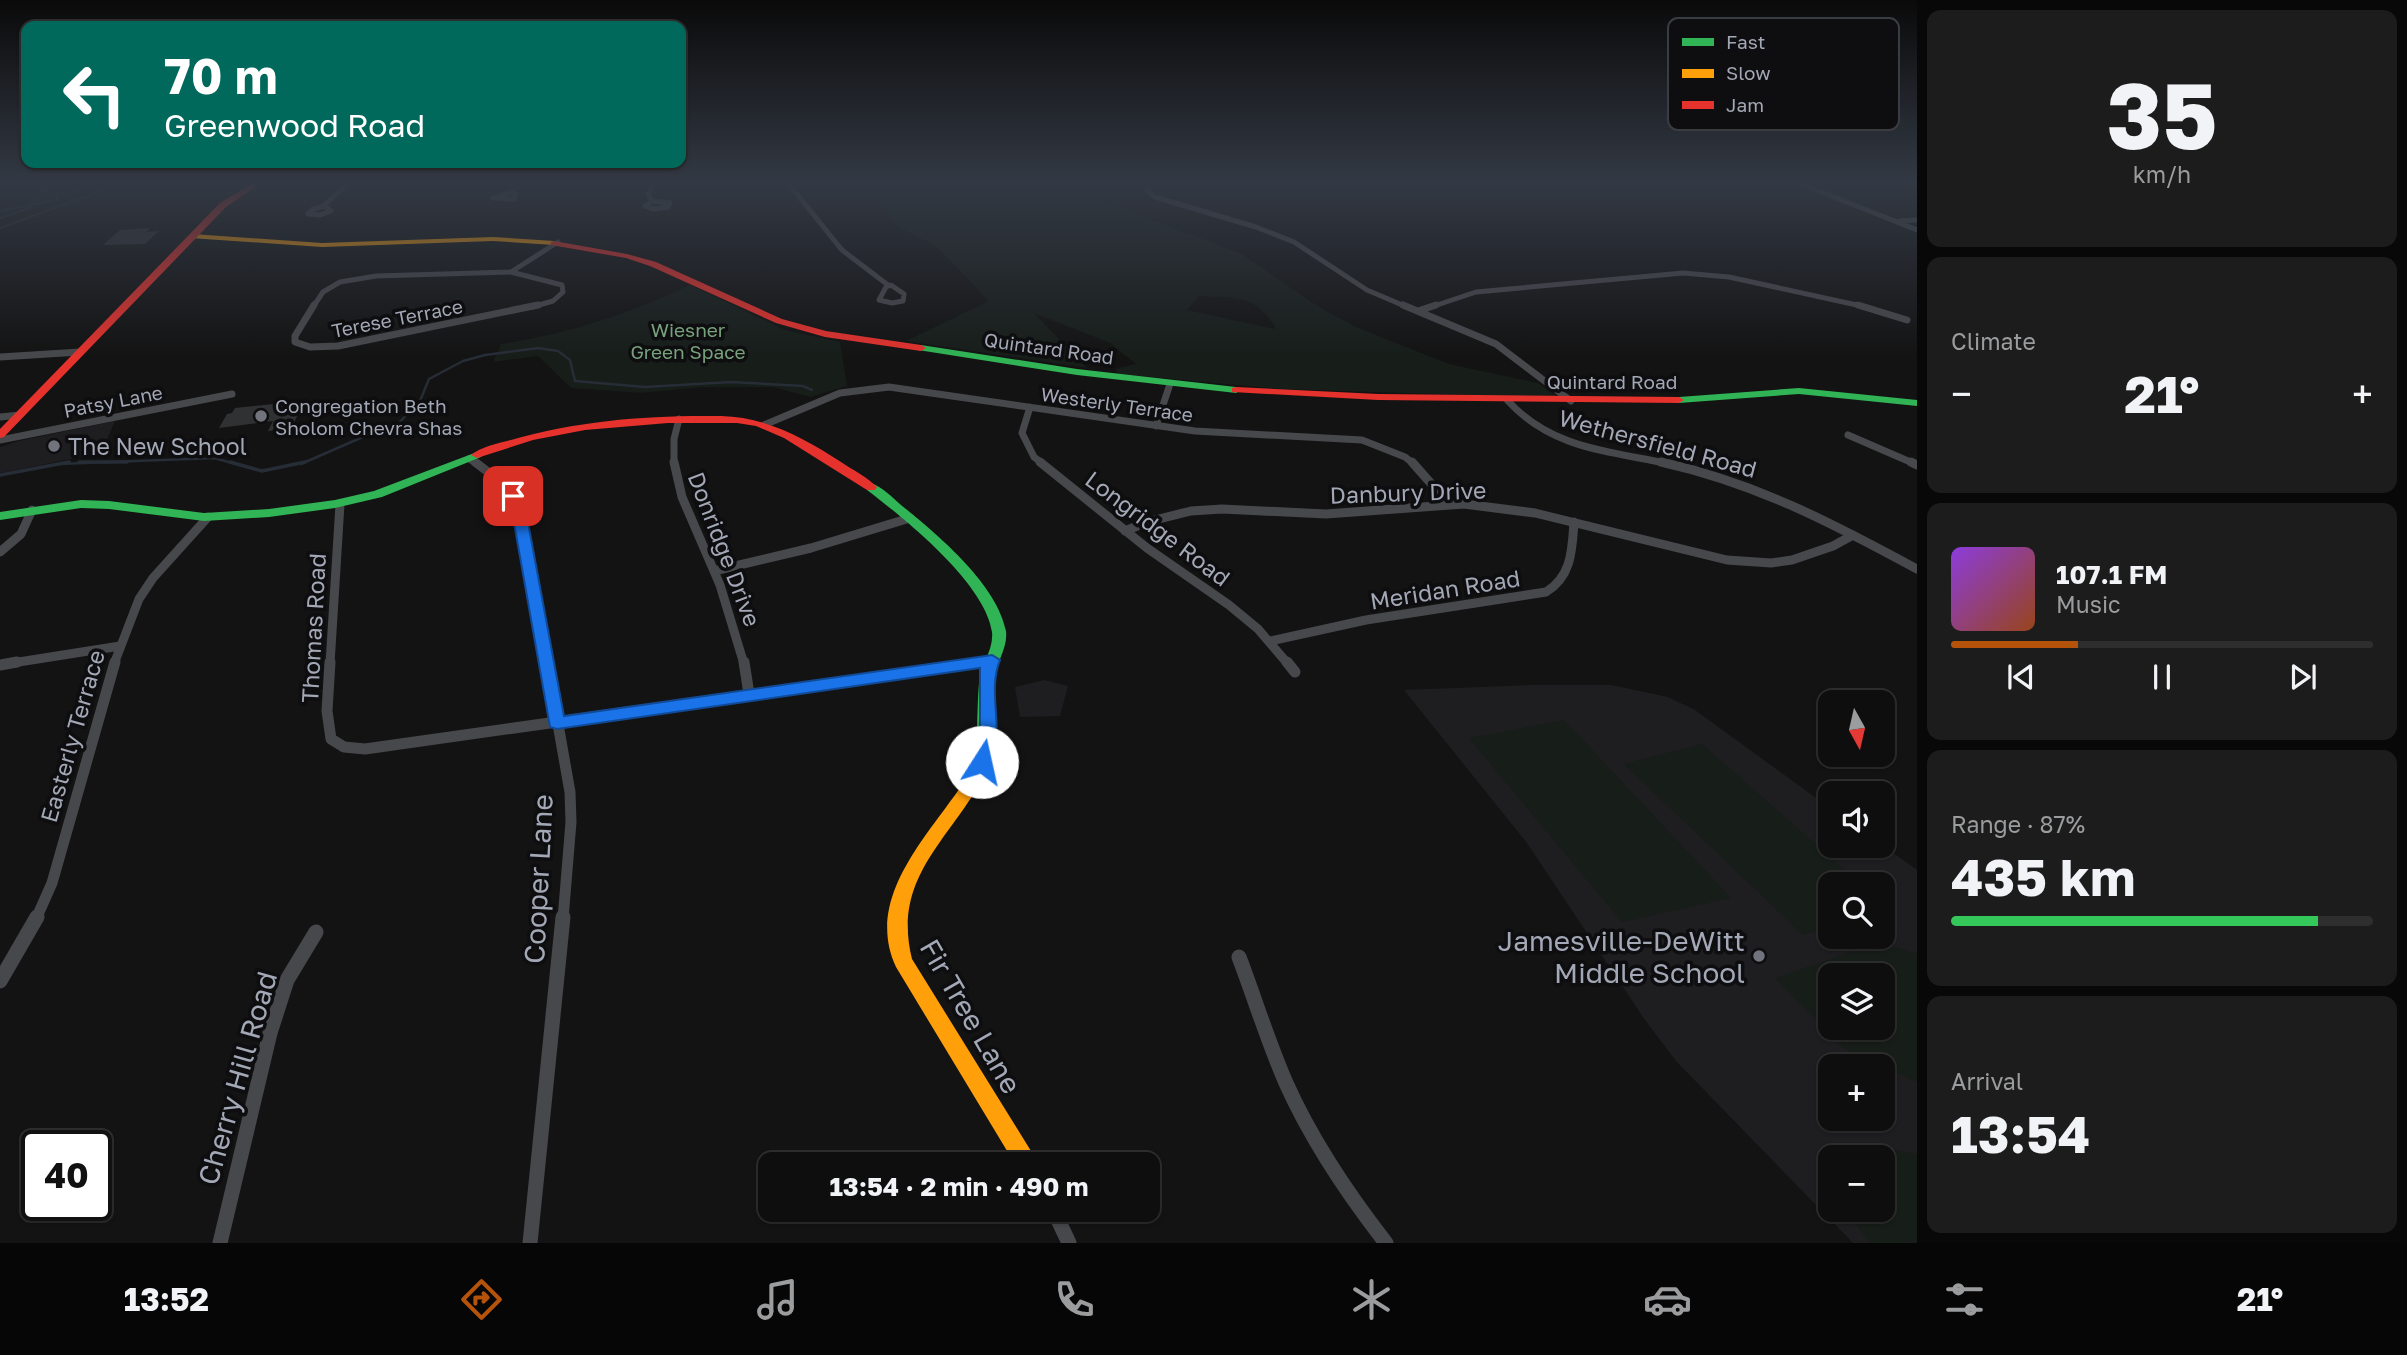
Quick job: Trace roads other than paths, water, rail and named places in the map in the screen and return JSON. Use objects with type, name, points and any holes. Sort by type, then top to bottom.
[{"type":"street","points":[[0,435],[188,241]]},
{"type":"street","name":"Quintard Road","points":[[265,241],[322,245],[436,241]]},
{"type":"street","name":"Quintard Road","points":[[536,241],[558,242],[616,253],[653,264],[750,309],[802,328],[916,348],[1170,384],[1273,393],[1508,401],[1693,400],[1799,391],[1917,402]]},
{"type":"street","points":[[835,241],[842,250],[888,285]]},
{"type":"street","points":[[1288,241],[1367,290],[1496,344],[1571,401]]},
{"type":"street","points":[[511,272],[558,242]]},
{"type":"street","name":"Terese Terrace","points":[[511,272],[556,282],[562,285],[563,292],[553,301],[528,308],[338,346],[310,347],[295,342],[299,328],[323,292],[340,282],[388,275],[511,272]]},
{"type":"street","points":[[1418,311],[1476,292],[1683,273],[1729,277],[1880,310],[1908,320]]},
{"type":"street","points":[[0,358],[80,352]]},
{"type":"street","points":[[1156,426],[1170,384]]},
{"type":"street","name":"Westerly Terrace","points":[[764,425],[821,399],[864,388],[902,388],[1195,431],[1336,438],[1373,443],[1405,457],[1419,468],[1450,505]]},
{"type":"street","name":"Patsy Lane","points":[[0,440],[232,394]]},
{"type":"street","name":"Wethersfield Road","points":[[1508,401],[1532,425],[1568,443],[1688,467],[1736,482],[1810,512],[1917,569]]},
{"type":"street","name":"Longridge Road","points":[[1030,407],[1022,433],[1029,451],[1125,531],[1229,605],[1270,641],[1295,672]]},
{"type":"street","points":[[0,417],[20,415]]},
{"type":"street","points":[[0,516],[67,505],[108,505],[208,517],[340,503],[400,488],[469,458],[522,439],[553,432],[616,422],[679,419],[728,420],[764,425]]},
{"type":"street","name":"Donridge Drive","points":[[679,419],[672,444],[674,472],[683,502],[714,571],[740,642],[749,694]]},
{"type":"street","name":"Fir Tree Lane","points":[[764,425],[839,466],[910,518],[963,571],[994,613],[999,643],[987,671],[989,733],[982,762],[971,788],[906,877],[898,900],[896,924],[903,961],[1021,1152]]},
{"type":"street","points":[[1848,435],[1917,465]]},
{"type":"street","name":"Cooper Lane","points":[[469,458],[501,478],[513,496],[520,517],[570,792],[571,822],[550,1065],[530,1243]]},
{"type":"street","name":"Thomas Road","points":[[340,503],[327,711],[331,739],[344,747],[365,749],[557,723]]},
{"type":"street","name":"Danbury Drive","points":[[1125,531],[1158,518],[1191,511],[1222,509],[1326,514],[1450,505],[1498,508],[1574,522],[1747,562],[1792,560],[1833,547],[1853,535]]},
{"type":"street","points":[[0,552],[22,534],[30,523],[32,510]]},
{"type":"street","name":"Easterly Terrace","points":[[0,981],[40,912],[52,884],[120,646],[139,598],[208,517]]},
{"type":"street","points":[[714,571],[811,548],[910,518]]},
{"type":"street","name":"Meridan Road","points":[[1270,641],[1361,621],[1546,592],[1559,586],[1568,573],[1574,522]]},
{"type":"street","points":[[0,665],[120,646]]},
{"type":"street","points":[[557,723],[992,660]]},
{"type":"street","name":"Cherry Hill Road","points":[[220,1243],[270,1033],[287,980],[316,932]]},
{"type":"street","points":[[1239,957],[1286,1083],[1322,1152],[1368,1222],[1386,1243]]},
{"type":"street","points":[[1059,1222],[1069,1243]]},
{"type":"waterway","points":[[301,464],[365,436],[390,432],[420,401],[429,379],[463,361],[485,355],[538,348],[558,351],[570,360],[575,381],[645,387],[731,382],[803,386],[812,390]]},
{"type":"waterway","points":[[111,462],[214,458],[236,464]]},
{"type":"waterway","points":[[0,475],[69,462]]},
{"type":"waterway","points":[[79,462],[111,462]]},
{"type":"waterway","points":[[59,464],[111,462]]},
{"type":"waterway","points":[[111,462],[127,462]]},
{"type":"waterway","points":[[230,462],[262,471],[305,462]]},
{"type":"place","name":"Congregation Beth Sholom Chevra Shas","points":[[261,416]]},
{"type":"place","name":"The New School","points":[[54,446]]},
{"type":"place","name":"Jamesville-DeWitt Middle School","points":[[1759,956]]},
{"type":"park label","name":"Wiesner Green Space","points":[[688,340]]}]
